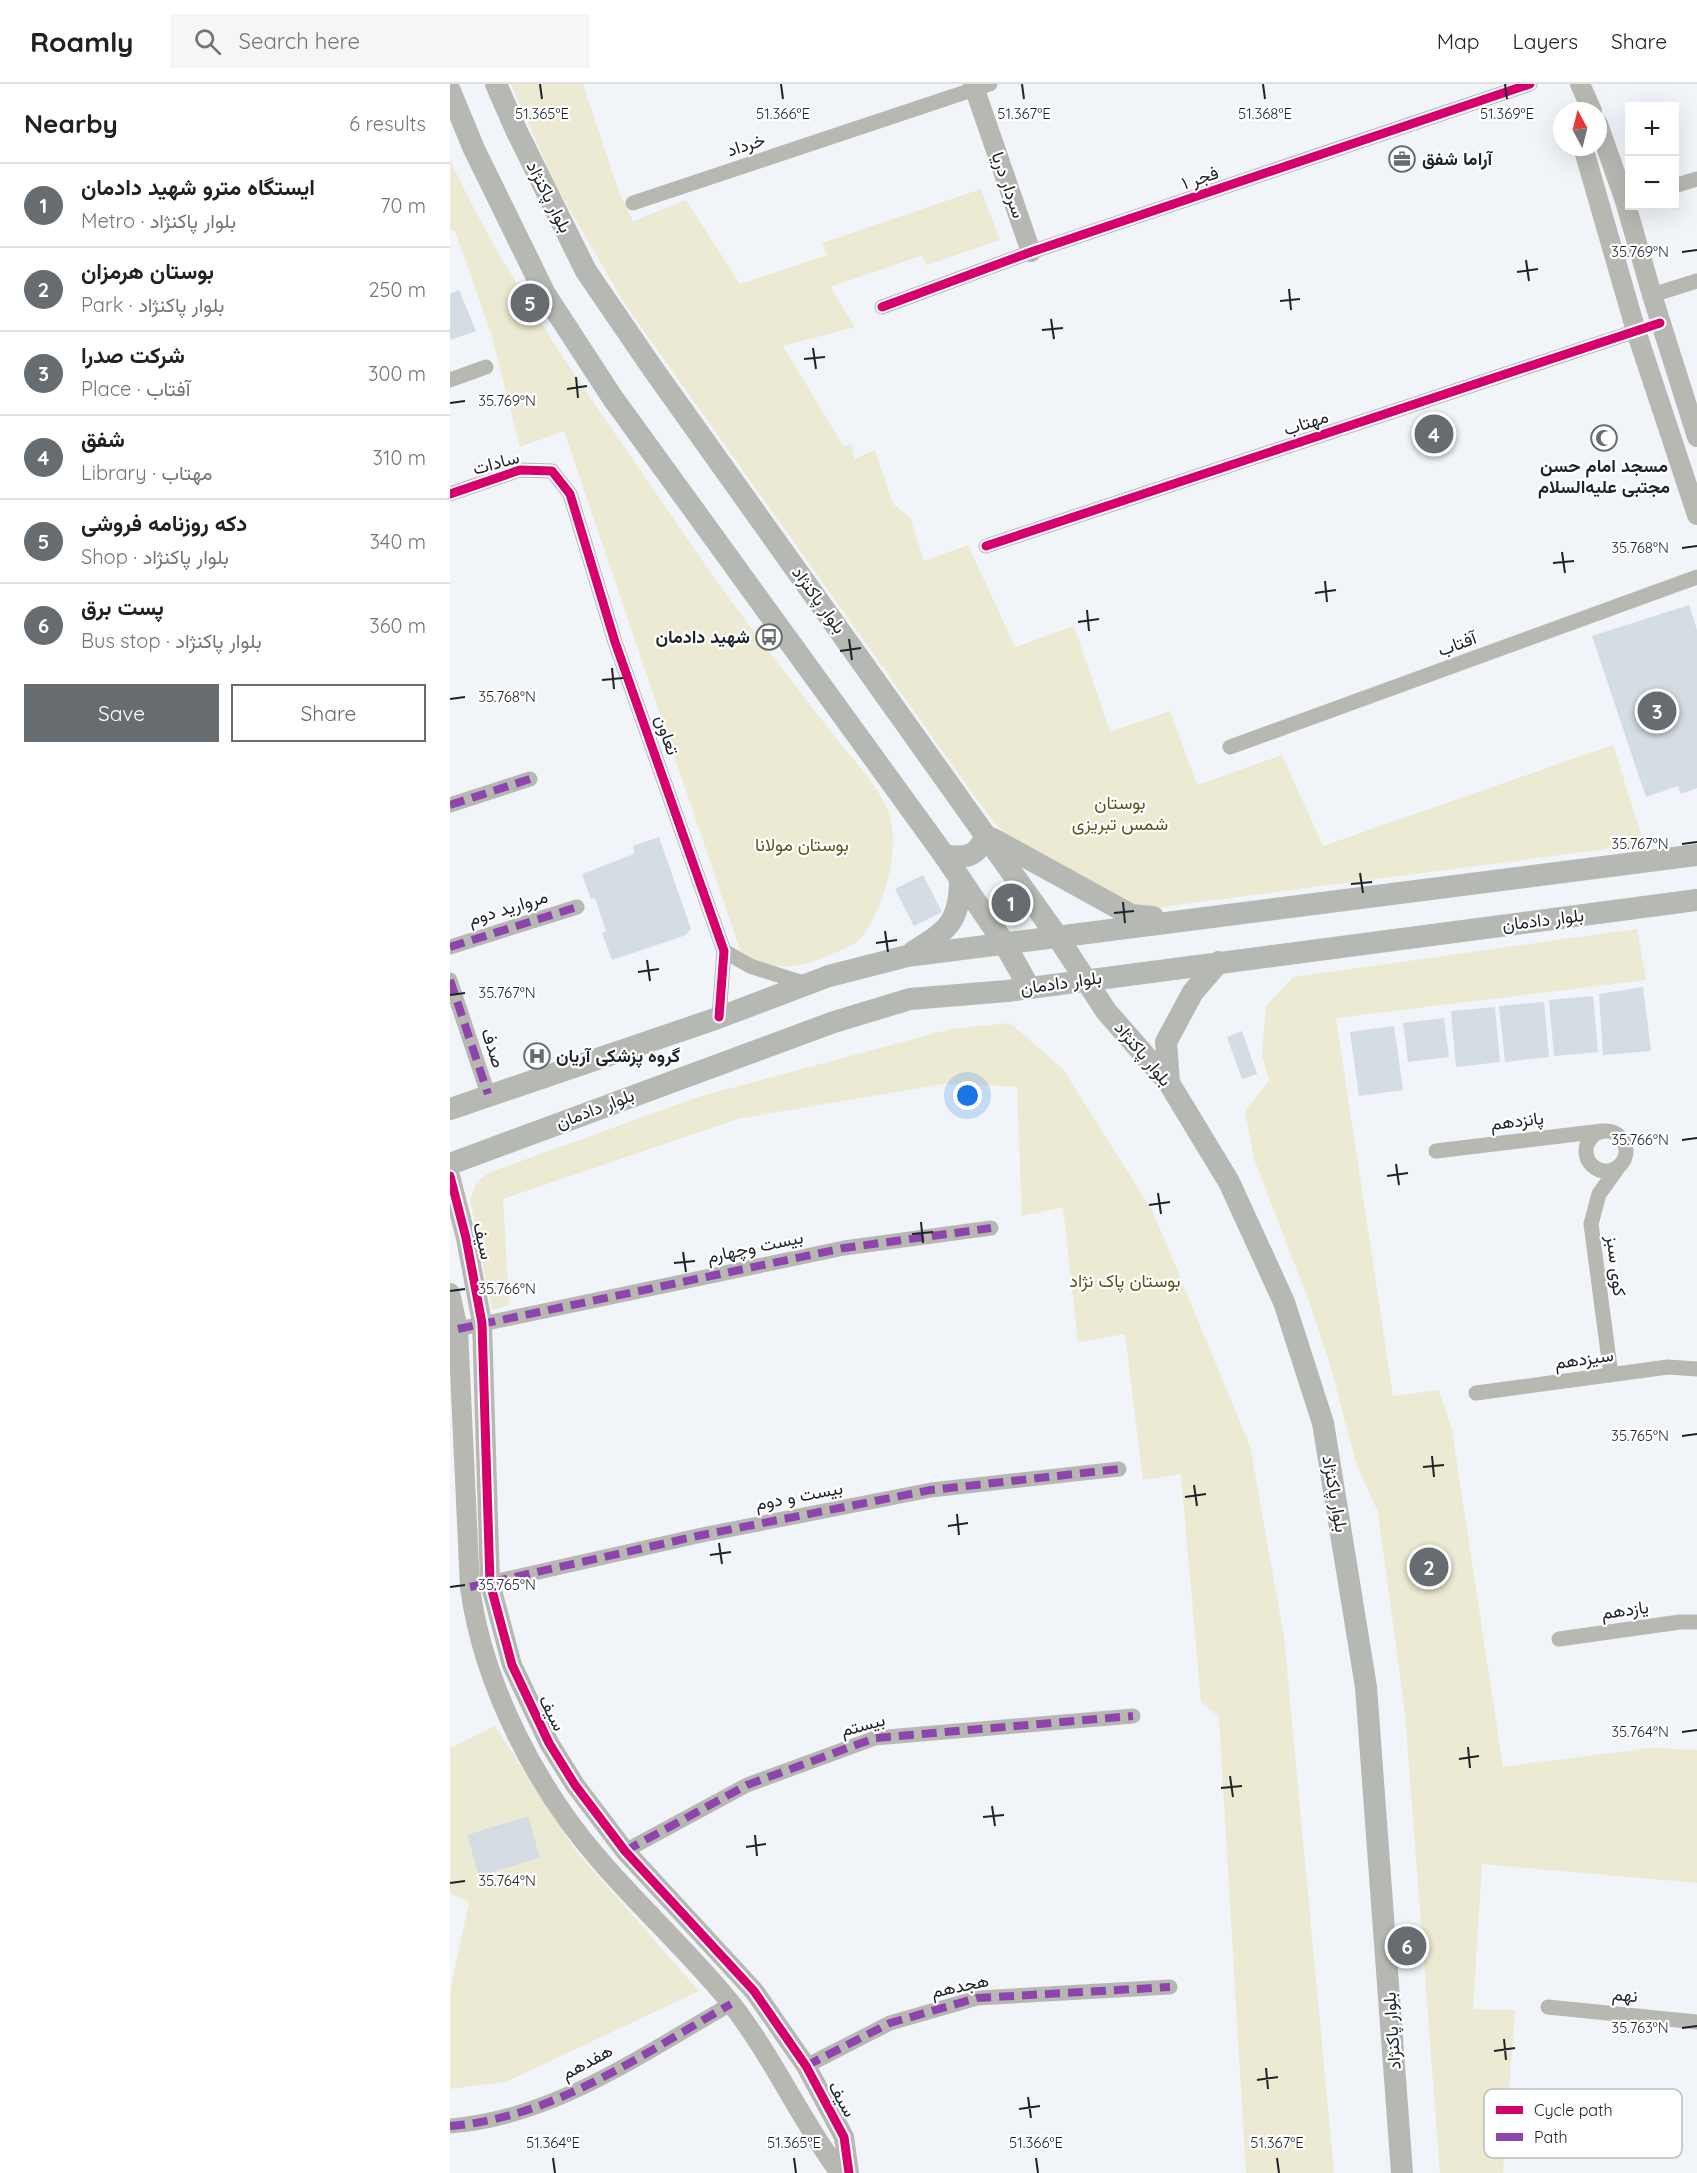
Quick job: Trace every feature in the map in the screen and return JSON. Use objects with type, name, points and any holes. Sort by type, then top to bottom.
[{"type":"main road","name":"بلوار پاکنژاد","points":[[496,84],[516,132],[586,271],[1057,936],[1106,1011],[1168,1083],[1229,1182],[1260,1245],[1284,1302],[1323,1423],[1366,1688],[1402,2173]]},
{"type":"main road","points":[[450,91],[474,149],[545,294],[599,378],[944,855],[1004,943],[1029,987]]},
{"type":"main road","points":[[944,855],[960,858],[973,855],[981,847],[986,835],[1131,915],[1199,919]]},
{"type":"main road","points":[[450,1109],[488,1094],[719,1017],[806,984],[907,956],[1697,855]]},
{"type":"main road","points":[[907,956],[936,938],[952,920],[960,906],[960,879]]},
{"type":"main road","name":"بلوار دادمان","points":[[450,1164],[834,1022],[910,999],[1029,987],[1697,900]]},
{"type":"main road","points":[[1168,1083],[1166,1042],[1193,992],[1219,962]]},
{"type":"street","name":"فجر ۱","points":[[882,307],[1031,252],[1530,84]]},
{"type":"street","points":[[1574,84],[1576,102]]},
{"type":"street","points":[[1580,84],[1588,102]]},
{"type":"street","name":"سردار دریا","points":[[979,86],[1031,252]]},
{"type":"street","name":"خرداد","points":[[633,203],[979,86]]},
{"type":"street","points":[[1607,148],[1625,195]]},
{"type":"street","points":[[1586,156],[1636,331],[1696,508]]},
{"type":"street","points":[[1679,184],[1697,179]]},
{"type":"street","points":[[1630,210],[1660,323],[1697,437]]},
{"type":"street","points":[[1628,302],[1697,281]]},
{"type":"street","points":[[1636,331],[1660,323]]},
{"type":"street","name":"مهتاب","points":[[986,546],[1636,331]]},
{"type":"street","points":[[450,380],[486,367]]},
{"type":"street","name":"سادات","points":[[450,494],[520,470],[552,471]]},
{"type":"street","name":"تعاون","points":[[552,471],[570,494],[615,642],[724,951],[719,1017]]},
{"type":"street","name":"آفتاب","points":[[1230,747],[1697,577]]},
{"type":"street","points":[[450,805],[530,779]]},
{"type":"street","name":"مروارید دوم","points":[[450,946],[577,907]]},
{"type":"street","points":[[724,951],[750,966],[806,984]]},
{"type":"street","name":"صدف","points":[[450,980],[488,1094]]},
{"type":"street","points":[[1602,1131],[1616,1133],[1626,1143],[1626,1157],[1617,1168],[1604,1171],[1591,1165],[1586,1152],[1590,1138],[1602,1131]]},
{"type":"street","name":"پانزدهم","points":[[1436,1151],[1602,1131]]},
{"type":"street","name":"کوی سبز","points":[[1611,1375],[1591,1224],[1599,1194],[1617,1168]]},
{"type":"street","name":"سیف","points":[[450,1176],[466,1238],[482,1323],[490,1583],[512,1665],[530,1706],[575,1785],[625,1851],[754,1991],[806,2066],[844,2137],[849,2173]]},
{"type":"street","name":"بیست وچهارم","points":[[458,1329],[844,1248],[991,1228]]},
{"type":"street","points":[[450,1293],[458,1329],[470,1587],[475,1625],[485,1661],[506,1712],[539,1775],[602,1864],[731,2004],[781,2078],[822,2148],[840,2173]]},
{"type":"street","name":"سیزدهم","points":[[1476,1393],[1668,1367],[1697,1369]]},
{"type":"street","name":"بیست و دوم","points":[[470,1587],[702,1536],[931,1490],[1119,1468]]},
{"type":"street","name":"یازدهم","points":[[1559,1639],[1680,1622],[1697,1622]]},
{"type":"street","name":"بیستم","points":[[625,1851],[747,1785],[875,1738],[1133,1716]]},
{"type":"street","points":[[602,1864],[625,1851]]},
{"type":"street","name":"هجدهم","points":[[806,2066],[890,2024],[977,1998],[1170,1987]]},
{"type":"street","points":[[731,2004],[754,1991]]},
{"type":"street","name":"هفدهم","points":[[450,2126],[482,2123],[533,2110],[574,2092],[731,2004]]},
{"type":"street","name":"نهم","points":[[1548,2007],[1697,2022]]},
{"type":"street","points":[[781,2078],[806,2066]]},
{"type":"green space","name":"بوستان شمس تبریزی","points":[[511,84],[583,84],[619,192],[633,221],[686,200],[740,284],[827,255],[822,243],[981,189],[1000,240],[927,265],[921,256],[830,287],[855,327],[783,346],[844,447],[852,444],[854,459],[875,450],[893,504],[910,517],[924,561],[968,545],[1015,647],[1074,626],[1110,732],[1170,711],[1197,785],[1282,755],[1323,846],[1613,745],[1644,844],[1146,909],[1111,897],[1016,844],[994,822],[968,787],[624,303],[556,186]]},
{"type":"green space","name":"بوستان مولانا","points":[[450,160],[470,201],[515,280],[589,395],[723,590],[866,775],[884,802],[892,825],[893,842],[888,878],[883,896],[868,928],[859,940],[850,946],[808,963],[786,966],[764,963],[741,953],[564,431],[520,447],[491,333],[455,231],[450,230]]},
{"type":"green space","points":[[1637,929],[1646,980],[1336,1018],[1393,1396],[1439,1390],[1452,1431],[1503,1767],[1650,1748],[1697,1750],[1697,1883],[1482,1864],[1473,2009],[1515,2010],[1509,2089],[1484,2089],[1484,2158],[1504,2158],[1503,2173],[1440,2173],[1405,1713],[1378,1512],[1357,1466],[1329,1361],[1310,1304],[1254,1159],[1245,1111],[1269,1081],[1262,1055],[1266,1006],[1293,977]]},
{"type":"green space","name":"بوستان پاک نژاد","points":[[1010,1023],[1063,1069],[1153,1212],[1250,1446],[1284,1637],[1334,2173],[1246,2173],[1219,1717],[1201,1702],[1181,1474],[1143,1480],[1125,1334],[1078,1342],[1063,1207],[1022,1216],[1017,1087],[949,1083],[741,1118],[503,1199],[509,1305],[492,1310],[470,1200],[476,1183],[488,1173],[698,1097],[951,1029]]},
{"type":"green space","points":[[495,1726],[576,1851],[699,1991],[506,2082],[450,2089],[450,1992],[469,1902],[450,1894],[450,1745],[452,1747]]},
{"type":"building","points":[[459,290],[476,331],[450,340],[450,294]]},
{"type":"building","points":[[1689,605],[1697,630],[1697,788],[1681,794],[1678,786],[1646,797],[1592,636]]},
{"type":"building","points":[[659,837],[691,929],[686,935],[612,960],[602,933],[606,931],[595,898],[591,899],[582,874],[634,854],[633,846]]},
{"type":"building","points":[[923,875],[942,912],[914,926],[895,889]]},
{"type":"building","points":[[1643,987],[1651,1051],[1603,1055],[1599,994]]},
{"type":"building","points":[[1593,996],[1598,1052],[1554,1056],[1549,1000]]},
{"type":"building","points":[[1544,1002],[1549,1057],[1505,1062],[1499,1006]]},
{"type":"building","points":[[1495,1007],[1500,1062],[1456,1067],[1451,1011]]},
{"type":"building","points":[[1444,1018],[1449,1057],[1408,1062],[1403,1023]]},
{"type":"building","points":[[1394,1026],[1403,1090],[1359,1096],[1350,1032]]},
{"type":"building","points":[[1242,1031],[1257,1074],[1242,1079],[1227,1037]]},
{"type":"building","points":[[528,1816],[540,1858],[479,1876],[467,1835]]},
{"type":"marked path","points":[[450,805],[530,779]]},
{"type":"marked path","points":[[450,947],[577,907]]},
{"type":"marked path","points":[[450,980],[488,1094]]},
{"type":"marked path","points":[[458,1329],[844,1248],[991,1228]]},
{"type":"marked path","points":[[470,1587],[702,1535],[931,1490],[1119,1469]]},
{"type":"marked path","points":[[625,1851],[747,1785],[875,1738],[1133,1716]]},
{"type":"marked path","points":[[806,2066],[890,2023],[977,1998],[1170,1987]]},
{"type":"marked path","points":[[450,2126],[488,2121],[525,2111],[561,2097],[596,2081],[731,2004]]},
{"type":"cycle path","points":[[882,307],[1031,252],[1530,84]]},
{"type":"cycle path","points":[[986,546],[1660,323]]},
{"type":"cycle path","points":[[450,494],[520,470],[552,471],[570,494],[615,642],[724,951],[719,1017]]},
{"type":"cycle path","points":[[450,1176],[466,1238],[482,1323],[490,1583],[512,1665],[549,1743],[575,1785],[625,1851],[754,1991],[806,2066],[844,2137],[849,2173]]},
{"type":"place","name":"آراما شفق","points":[[1402,159]]},
{"type":"place","name":"دکه روزنامه فروشی","points":[[530,303]]},
{"type":"place","name":"شفق","points":[[1434,434]]},
{"type":"place","name":"مسجد امام حسن مجتبی علیه‌السلام","points":[[1604,438]]},
{"type":"place","name":"شهید دادمان","points":[[769,637]]},
{"type":"place","name":"شرکت صدرا","points":[[1657,711]]},
{"type":"place","name":"ایستگاه مترو شهید دادمان","points":[[1011,903]]},
{"type":"place","name":"گروه پزشکی آریان","points":[[537,1056]]},
{"type":"place","name":"بوستان هرمزان","points":[[1429,1567]]},
{"type":"place","name":"پست برق","points":[[1407,1946]]}]
